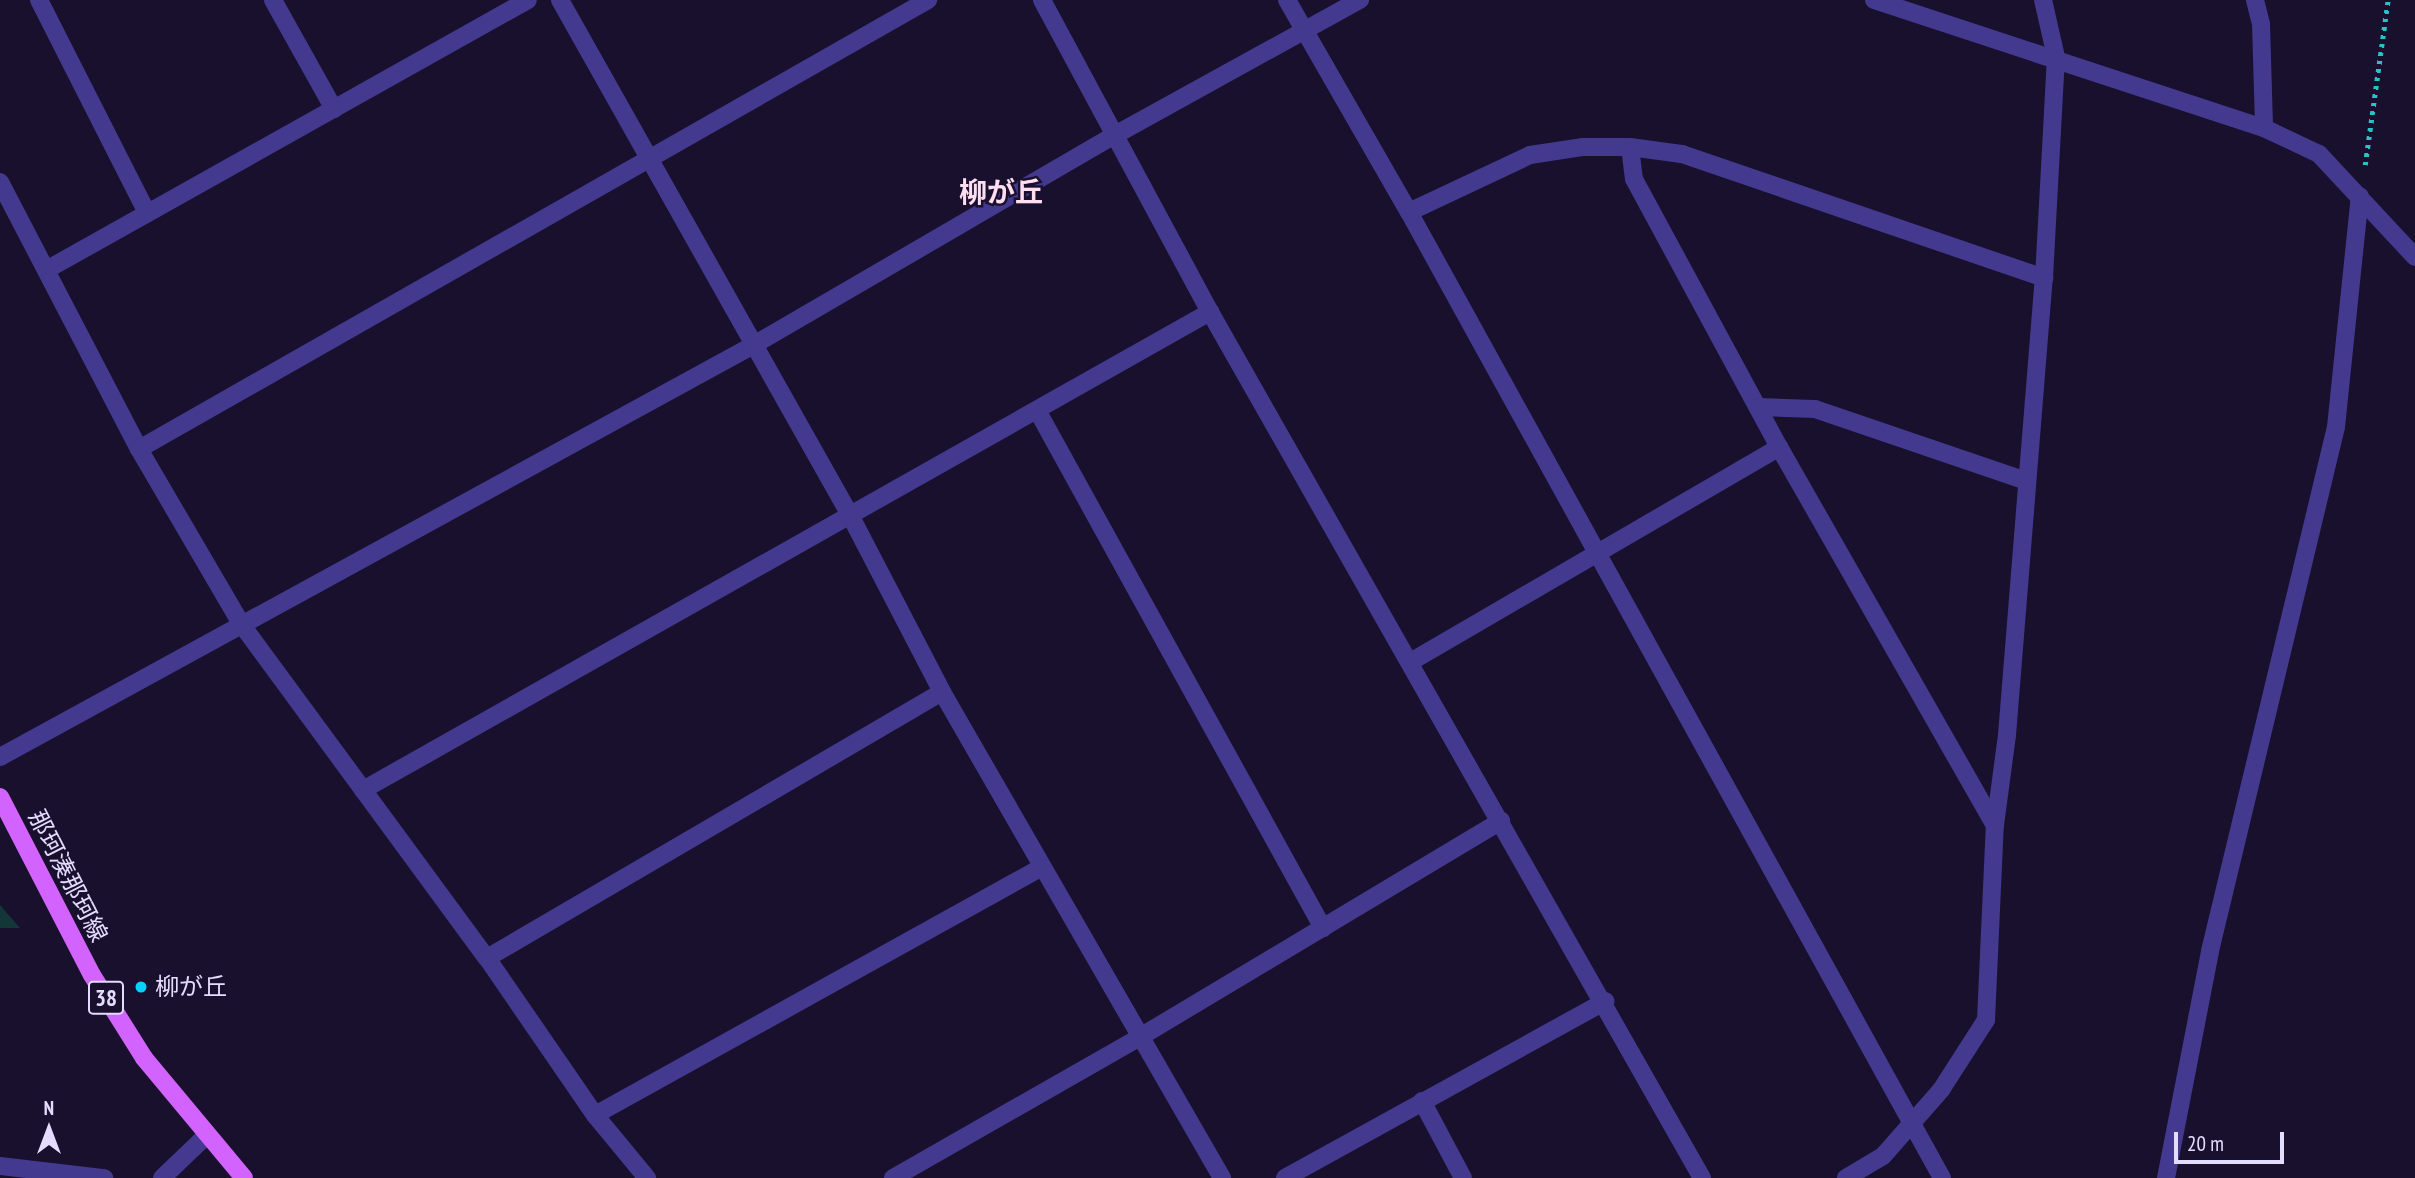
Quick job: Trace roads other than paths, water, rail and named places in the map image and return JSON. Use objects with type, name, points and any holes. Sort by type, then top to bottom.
[{"type":"main road","name":"那珂湊那珂線","points":[[0,797],[92,975],[144,1058],[206,1136],[244,1178]]},
{"type":"street","points":[[38,0],[148,213]]},
{"type":"street","points":[[274,0],[334,108]]},
{"type":"street","points":[[48,269],[528,0]]},
{"type":"street","points":[[560,0],[649,156],[752,346],[850,515],[942,692],[1222,1178]]},
{"type":"street","points":[[139,449],[649,156],[928,0]]},
{"type":"street","points":[[1042,0],[1210,312],[1412,661],[1702,1178]]},
{"type":"street","points":[[1286,0],[1409,212],[1913,1120],[1942,1178]]},
{"type":"street","points":[[0,757],[752,346],[1115,135],[1360,0]]},
{"type":"street","points":[[1874,0],[2056,57],[2264,128],[2319,154],[2415,257]]},
{"type":"street","points":[[1846,1178],[1882,1156],[1941,1090],[1986,1020],[1995,825],[2007,735],[2024,480],[2043,278],[2056,57],[2043,0]]},
{"type":"street","points":[[2255,0],[2261,24],[2264,128]]},
{"type":"street","points":[[1409,212],[1530,155],[1583,147],[1630,147],[1682,154],[2043,278]]},
{"type":"street","points":[[1630,147],[1634,178],[1760,407],[1779,447],[1995,825]]},
{"type":"street","points":[[0,182],[48,269],[139,449],[242,625],[487,958],[595,1115],[647,1178]]},
{"type":"street","points":[[2166,1178],[2210,951],[2336,427],[2361,196]]},
{"type":"street","points":[[363,790],[1210,312]]},
{"type":"street","points":[[1760,407],[1815,409],[2024,480]]},
{"type":"street","points":[[1037,410],[1323,928]]},
{"type":"street","points":[[1412,661],[1779,447]]},
{"type":"street","points":[[487,958],[942,692]]},
{"type":"street","points":[[893,1178],[1140,1037],[1501,821]]},
{"type":"street","points":[[595,1115],[1042,867]]},
{"type":"street","points":[[1285,1178],[1605,1001]]},
{"type":"street","points":[[1422,1101],[1463,1178]]},
{"type":"street","points":[[162,1178],[206,1136]]},
{"type":"street","points":[[0,1166],[104,1178]]},
{"type":"place","name":"柳が丘","points":[[141,987]]},
{"type":"district","name":"柳が丘","points":[[1001,192]]}]
